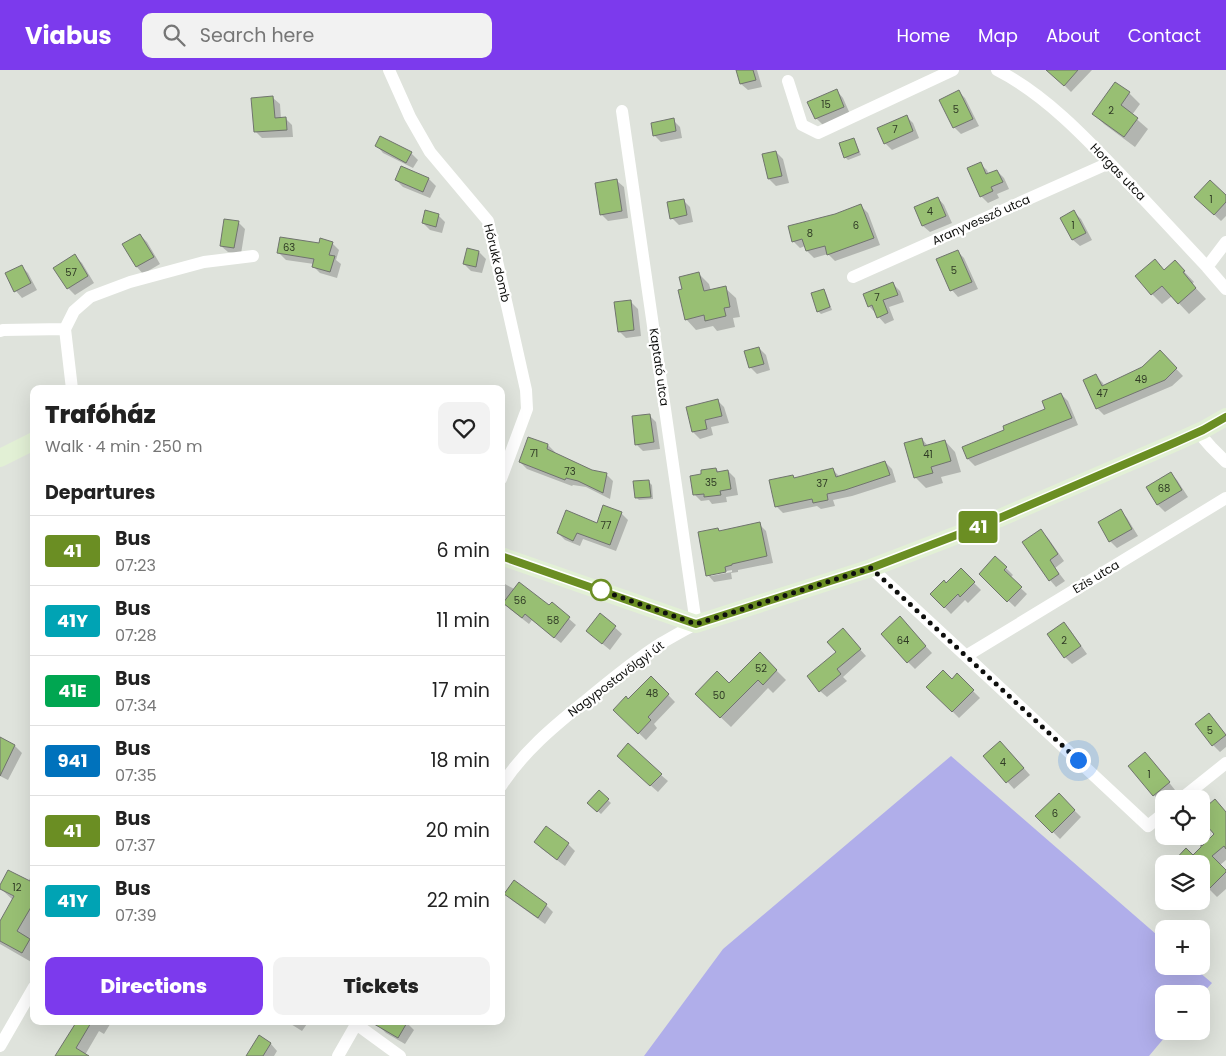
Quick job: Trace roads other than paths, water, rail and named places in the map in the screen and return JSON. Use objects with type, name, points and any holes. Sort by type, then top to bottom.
[{"type":"street","name":"Hórukk domb","points":[[389,70],[410,117],[430,152],[488,221],[526,390],[527,409],[505,469]]},
{"type":"street","points":[[788,81],[802,125],[818,133],[953,70]]},
{"type":"street","name":"Horgas utca","points":[[997,70],[1015,79],[1046,103],[1083,136],[1226,289]]},
{"type":"street","name":"Kaptató utca","points":[[622,111],[696,624]]},
{"type":"street","name":"Aranyvessző utca","points":[[852,277],[1109,162]]},
{"type":"street","points":[[1207,267],[1226,242]]},
{"type":"street","points":[[71,385],[64,329],[74,311],[90,297],[130,282],[204,262],[253,256]]},
{"type":"street","points":[[0,332],[3,330],[64,329]]},
{"type":"street","name":"Nagypostavölgyi út","points":[[505,780],[524,756],[555,725],[612,679],[659,645],[696,624],[871,568],[988,523],[1198,432],[1226,417]]},
{"type":"street","points":[[1198,432],[1226,462]]},
{"type":"street","points":[[0,458],[30,443]]},
{"type":"street","name":"Ezis utca","points":[[966,656],[1226,498]]},
{"type":"street","points":[[505,557],[696,624]]},
{"type":"street","points":[[871,568],[1148,826],[1155,820]]},
{"type":"street","points":[[1192,790],[1226,763]]},
{"type":"street","points":[[0,1046],[30,994]]},
{"type":"street","points":[[338,1056],[355,1025]]},
{"type":"street","points":[[361,1025],[400,1056]]}]
